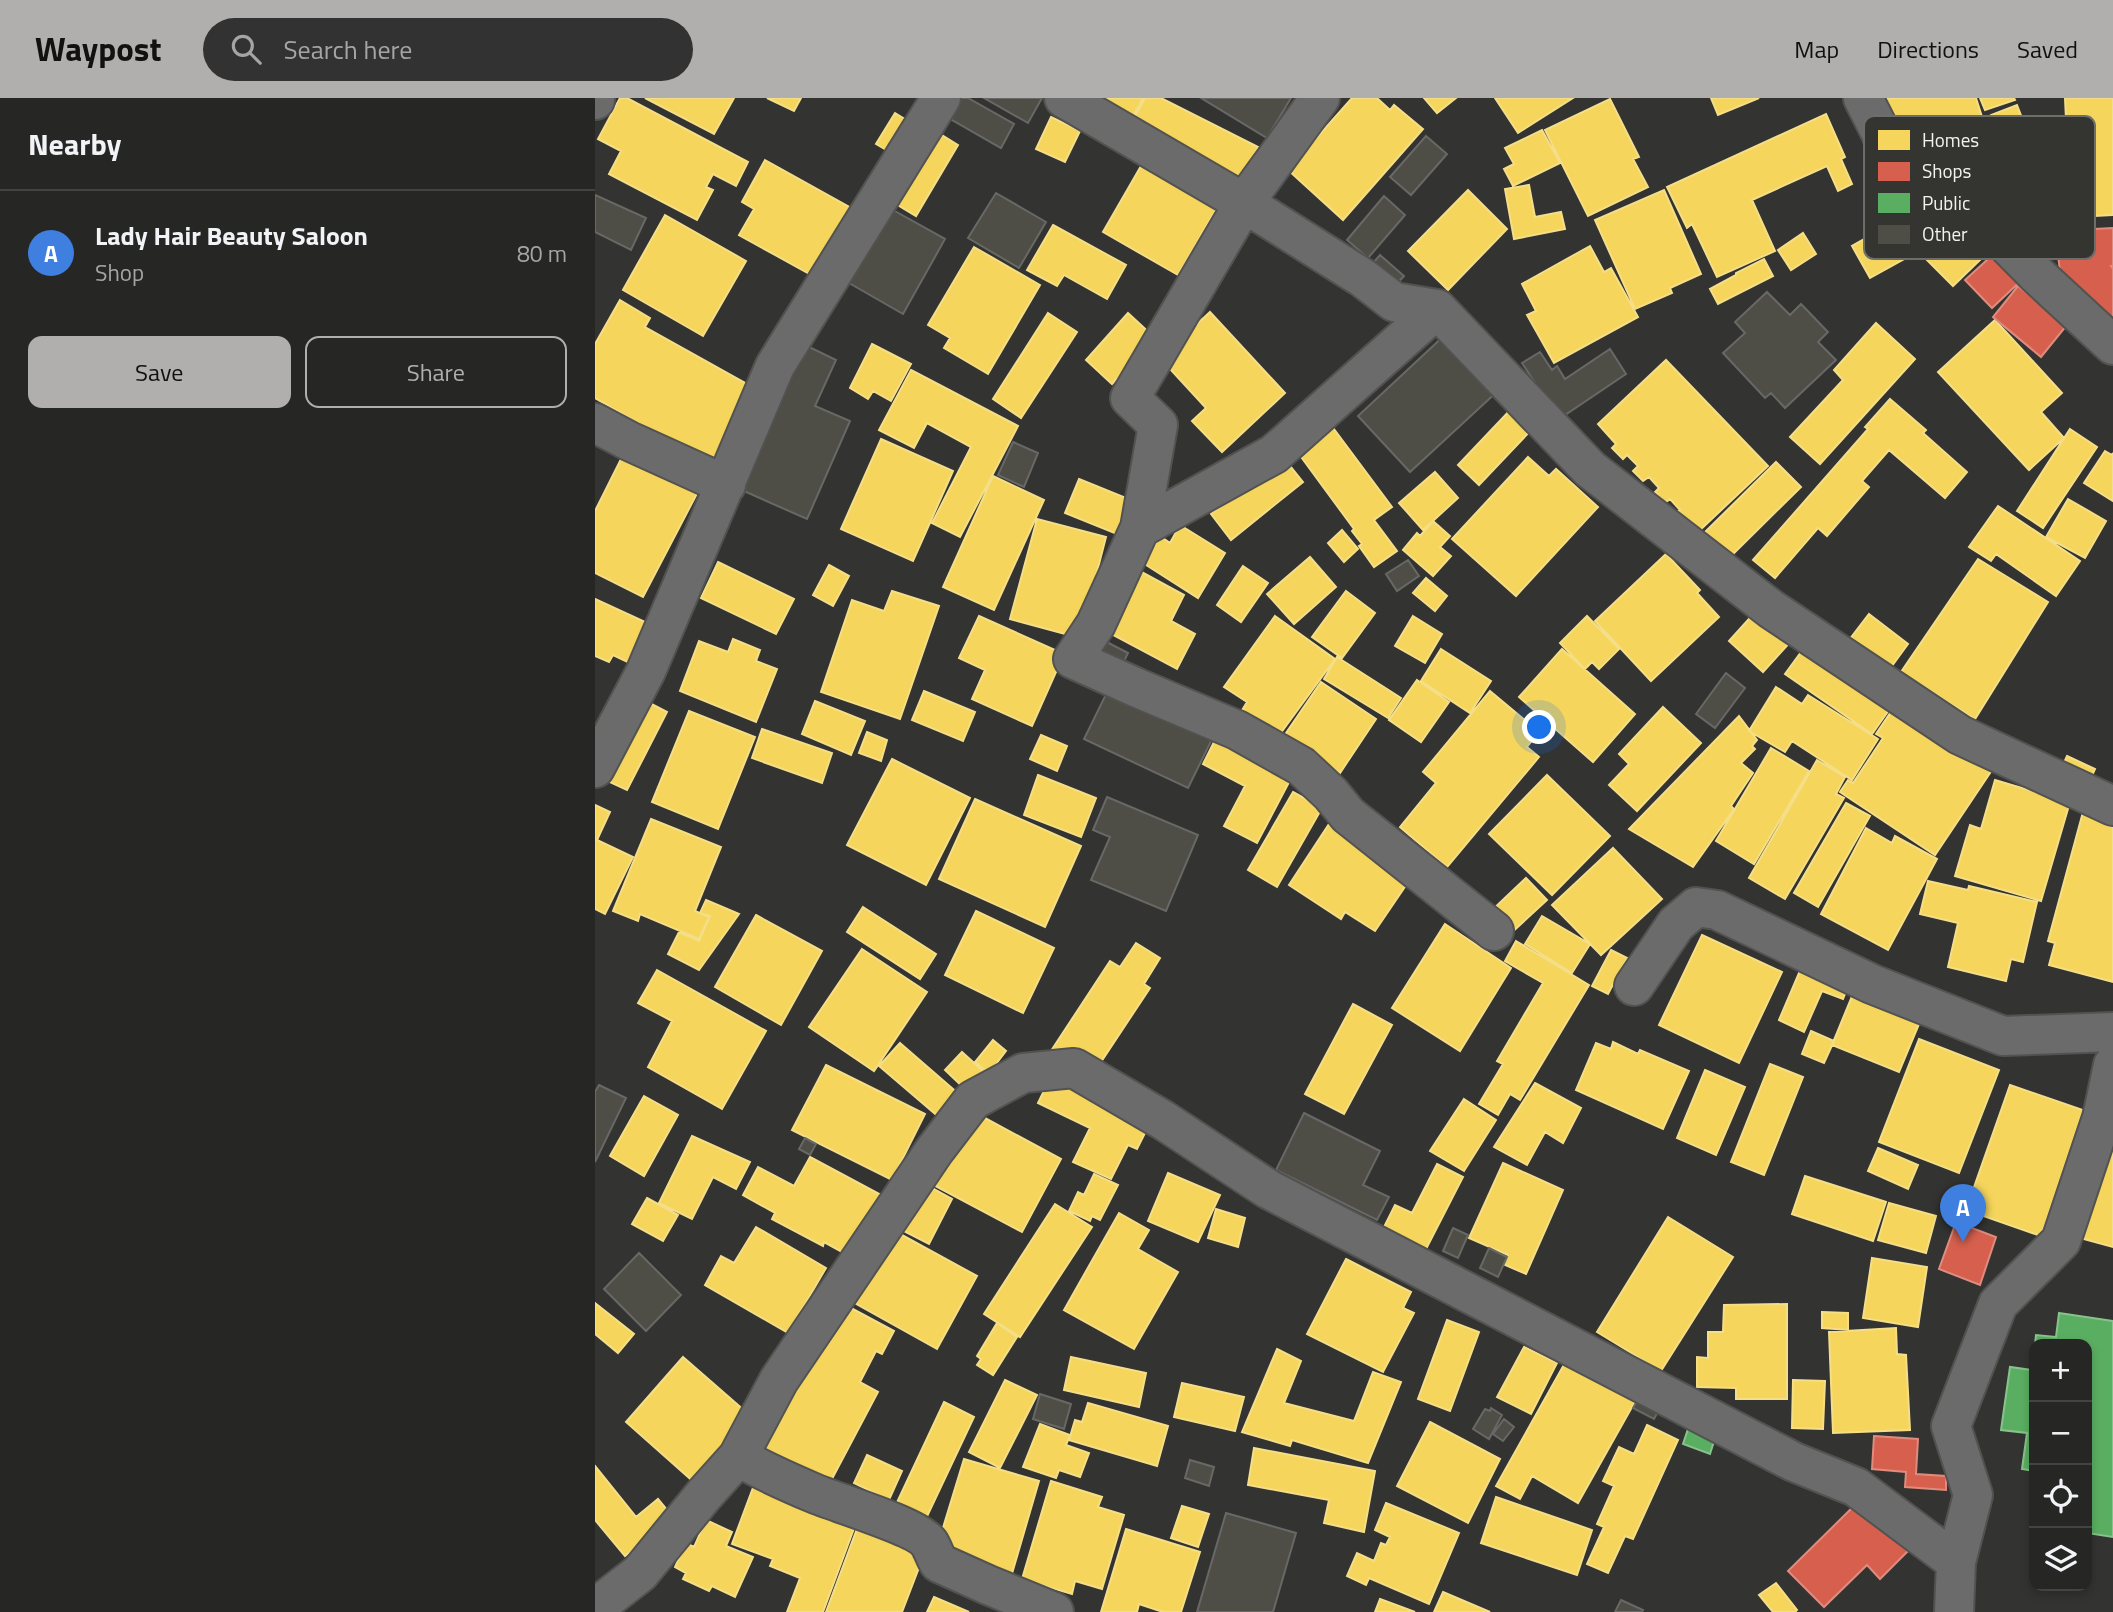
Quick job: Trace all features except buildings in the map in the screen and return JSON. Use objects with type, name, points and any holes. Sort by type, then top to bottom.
[{"type":"street","points":[[595,768],[646,671],[775,366],[941,98]]},
{"type":"street","points":[[1064,98],[1244,203],[1363,278],[1394,302],[1437,309],[1590,468],[1771,609],[1960,736],[2113,806]]},
{"type":"street","points":[[1320,98],[1244,203],[1130,398],[1158,425],[1140,528],[1096,624],[1073,659],[1237,730],[1301,766],[1331,794],[1348,815],[1494,931]]},
{"type":"street","points":[[1863,98],[1872,116]]},
{"type":"street","points":[[2021,259],[2113,345]]},
{"type":"street","points":[[1140,528],[1274,454],[1437,309]]},
{"type":"street","points":[[595,423],[726,485]]},
{"type":"street","points":[[1634,986],[1676,924],[1696,907],[1717,910],[1872,984],[2003,1037],[2113,1032]]},
{"type":"street","points":[[1954,1612],[1956,1562],[1972,1495],[1951,1426],[1998,1304],[2061,1241],[2102,1118],[2113,1065]]},
{"type":"street","points":[[595,1608],[640,1573],[738,1457],[779,1380],[934,1152],[973,1100],[1023,1073],[1074,1068],[1163,1121],[1268,1189],[1794,1462],[1856,1487],[1956,1562]]},
{"type":"street","points":[[738,1457],[817,1495],[878,1516],[916,1534],[929,1542],[939,1563],[1054,1612]]},
{"type":"place","name":"Lady Hair Beauty Saloon","points":[[1963,1242]]}]
